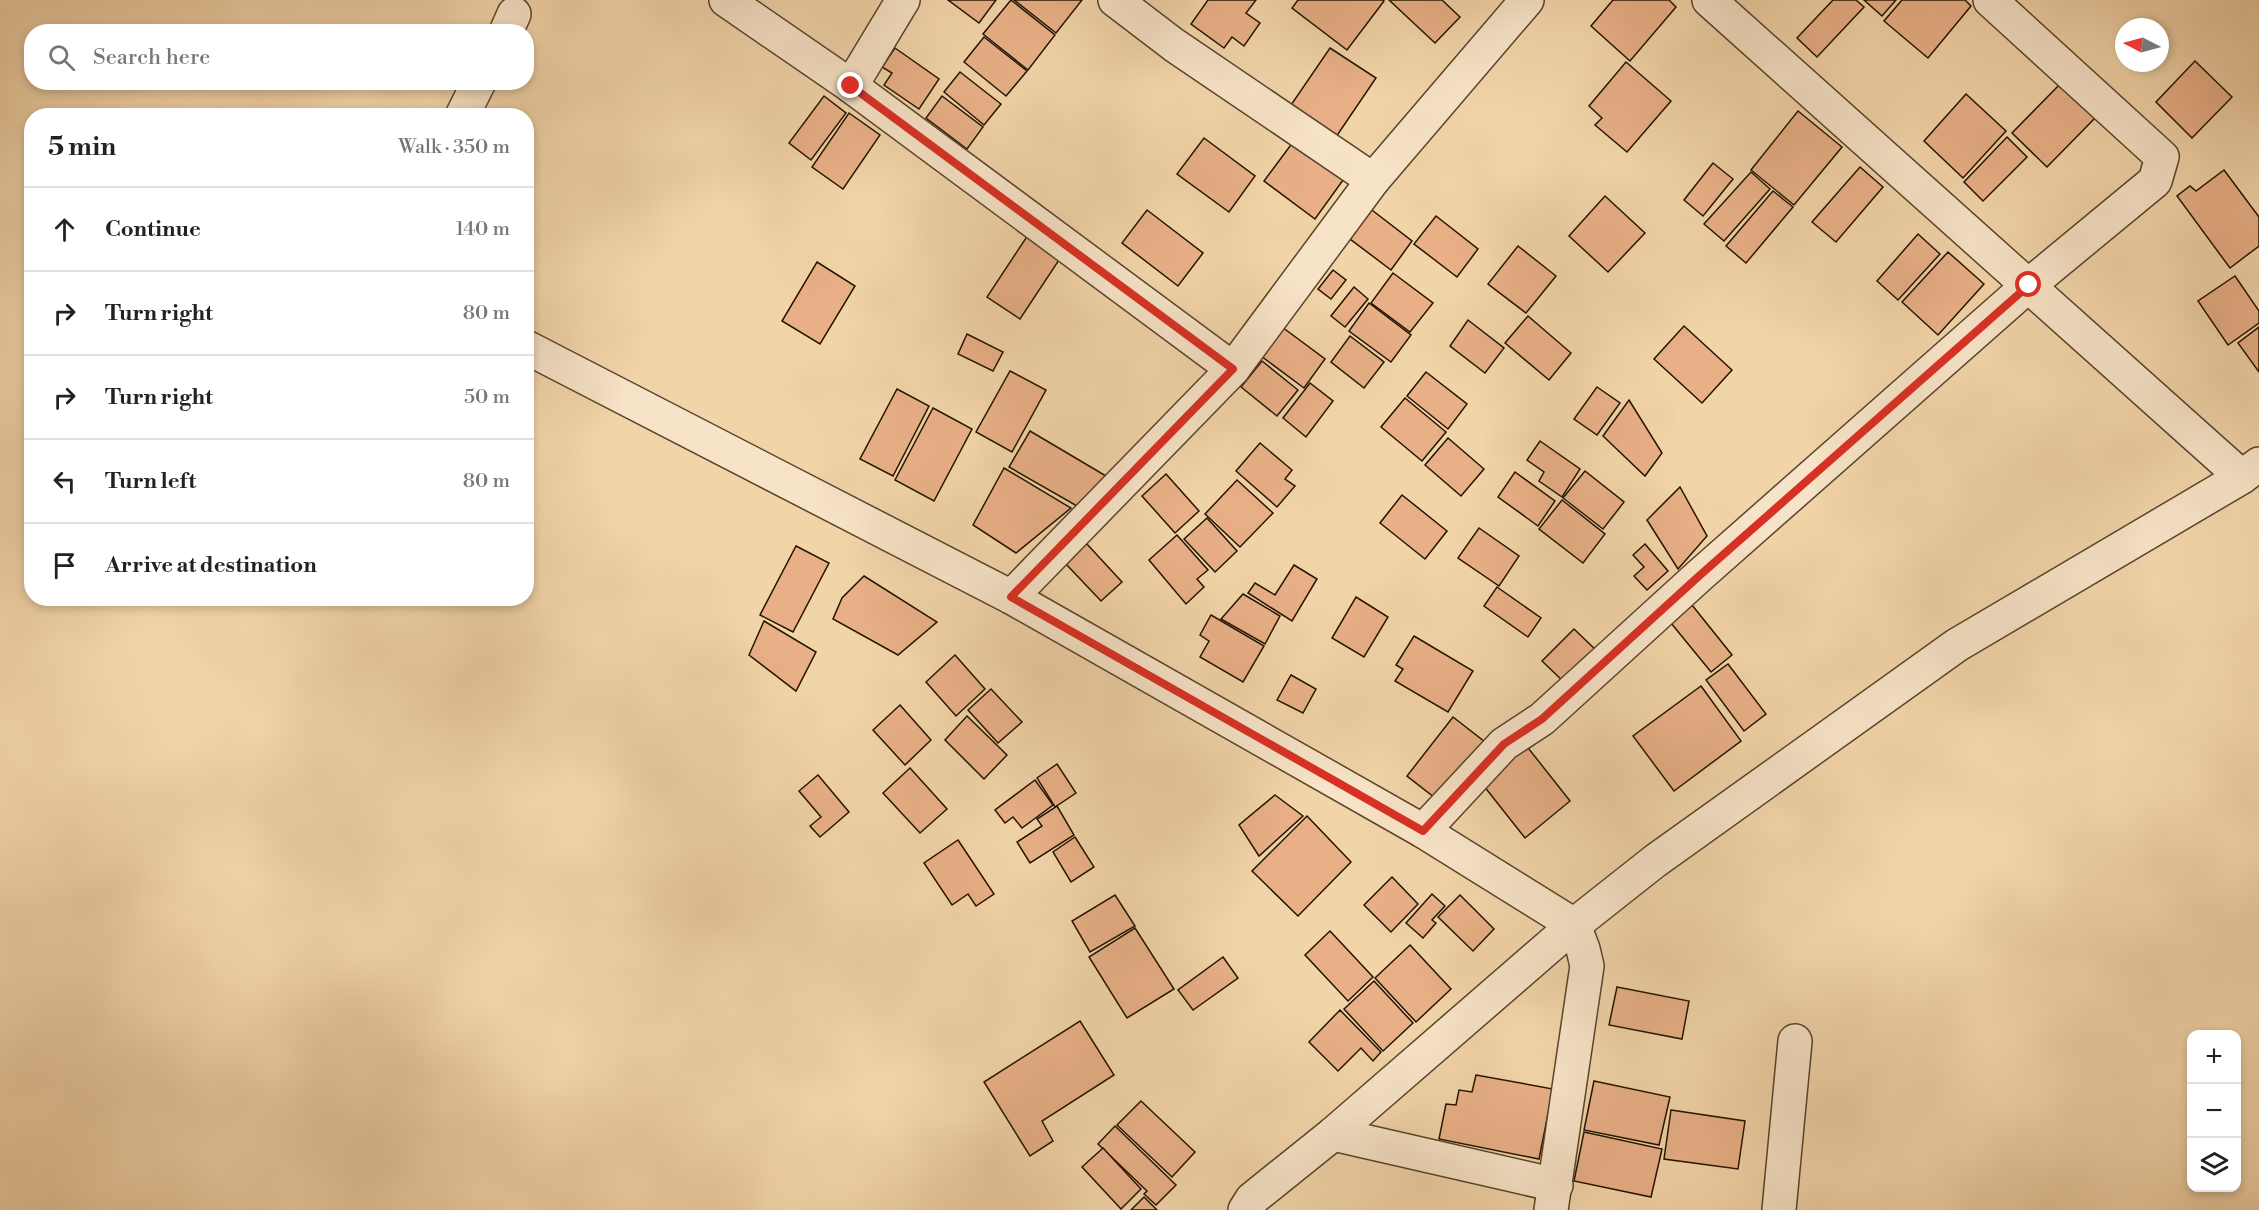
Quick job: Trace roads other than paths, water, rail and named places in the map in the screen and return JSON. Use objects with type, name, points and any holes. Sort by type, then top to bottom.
[{"type":"street","points":[[726,0],[851,86],[1233,369]]},
{"type":"street","points":[[851,86],[903,0]]},
{"type":"street","points":[[1115,0],[1174,45],[1373,180]]},
{"type":"street","points":[[1011,597],[1233,369],[1373,180],[1527,0]]},
{"type":"street","points":[[1245,1210],[1252,1199],[1333,1134],[1574,926],[1655,861],[1957,645],[2251,471],[2029,285],[1709,0]]},
{"type":"street","points":[[1423,831],[1504,744],[1542,719],[1699,576],[2029,285],[2155,181],[2162,157],[1990,0]]},
{"type":"street","points":[[466,108],[475,90]]},
{"type":"street","points":[[534,351],[1011,597],[1423,831],[1574,926],[1587,966],[1554,1198],[1333,1134]]},
{"type":"street","points":[[1779,1210],[1796,1041]]}]
